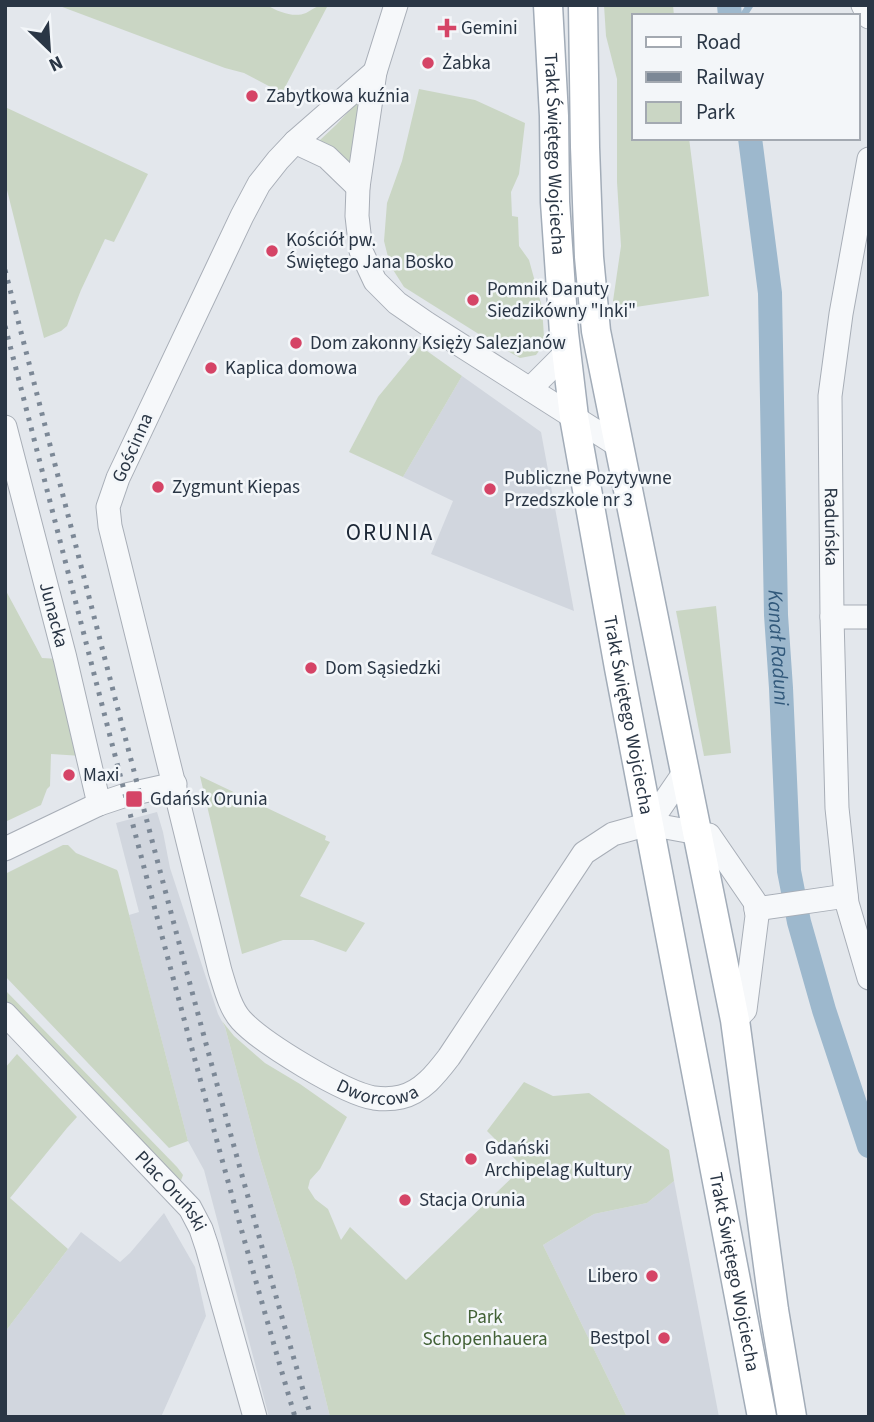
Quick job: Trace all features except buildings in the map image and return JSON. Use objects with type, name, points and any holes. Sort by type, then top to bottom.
[{"type":"main road","name":"Trakt Świętego Wojciecha","points":[[548,5],[555,202],[566,353],[574,417],[712,1163],[762,1417]]},
{"type":"main road","name":"Trakt Świętego Wojciecha","points":[[583,5],[589,257],[596,331],[735,1020],[774,1310],[792,1417]]},
{"type":"street","points":[[396,5],[375,72],[358,187],[357,216],[361,251],[375,281],[416,317],[620,446]]},
{"type":"street","points":[[863,5],[869,17]]},
{"type":"street","name":"Gościnna","points":[[175,784],[110,526],[108,507],[118,478],[259,184],[295,142],[375,72]]},
{"type":"street","points":[[295,142],[327,157],[358,187]]},
{"type":"street","name":"Raduńska","points":[[869,159],[841,314],[830,396],[837,808],[846,896],[869,978]]},
{"type":"street","points":[[530,389],[566,353]]},
{"type":"street","name":"Junacka","points":[[5,427],[65,658],[99,804]]},
{"type":"street","points":[[832,617],[869,617]]},
{"type":"street","points":[[649,824],[684,773]]},
{"type":"street","points":[[5,849],[99,804],[175,784]]},
{"type":"street","name":"Dworcowa","points":[[175,784],[220,971],[236,1013],[267,1041],[351,1091],[374,1098],[402,1097],[421,1088],[434,1076],[584,853],[613,834],[649,824],[696,832]]},
{"type":"street","points":[[696,832],[709,835],[755,902],[764,907],[846,896]]},
{"type":"street","points":[[735,1020],[745,1010],[757,916],[764,907]]},
{"type":"street","name":"Plac Oruński","points":[[5,1014],[195,1215],[207,1247],[255,1417]]},
{"type":"shaded area","name":"Publiczne Pozytywne Przedszkole nr 3","points":[[462,376],[541,432],[574,611],[431,554],[453,501],[403,477]]},
{"type":"shaded area","points":[[157,812],[170,868],[218,1014],[225,1027],[259,1155],[294,1269],[330,1417],[269,1417],[204,1170],[188,1141],[129,915],[139,912],[116,823]]},
{"type":"shaded area","points":[[674,1181],[719,1417],[627,1417],[543,1245],[594,1214],[647,1203]]},
{"type":"shaded area","points":[[164,1213],[195,1267],[206,1316],[161,1417],[5,1417],[5,1332],[81,1232],[120,1262]]},
{"type":"green space","points":[[57,5],[267,5],[291,15],[327,7],[282,93],[244,73]]},
{"type":"green space","points":[[604,5],[673,5],[674,14],[632,14],[632,140],[689,140],[709,296],[616,310],[613,301],[621,246],[617,182],[617,79],[606,36]]},
{"type":"green space","points":[[419,89],[475,100],[525,123],[519,174],[511,192],[512,216],[518,217],[519,246],[529,260],[542,307],[544,337],[542,347],[536,355],[520,358],[485,338],[404,287],[390,265],[384,241],[387,203],[402,161]]},
{"type":"green space","points":[[366,93],[349,164],[319,141]]},
{"type":"green space","points":[[5,107],[148,174],[114,242],[105,239],[67,326],[44,338],[5,182]]},
{"type":"green space","points":[[420,346],[462,376],[403,477],[349,452],[378,397]]},
{"type":"green space","points":[[5,589],[42,658],[59,659],[82,756],[51,754],[50,786],[41,805],[5,822]]},
{"type":"green space","points":[[716,606],[731,753],[704,756],[676,611]]},
{"type":"green space","points":[[200,776],[326,836],[325,840],[330,842],[300,896],[365,923],[346,952],[313,940],[283,940],[242,954]]},
{"type":"green space","points":[[68,845],[76,853],[118,872],[188,1141],[169,1148],[5,976],[5,874]]},
{"type":"green space","points":[[5,990],[177,1167],[183,1175],[180,1183],[5,1002]]},
{"type":"green space","name":"Park Schopenhauera","points":[[222,1021],[234,1036],[265,1063],[347,1117],[308,1188],[315,1199],[328,1209],[341,1240],[350,1227],[406,1280],[523,1167],[487,1131],[524,1082],[553,1096],[589,1093],[669,1150],[674,1181],[647,1203],[594,1214],[543,1245],[627,1417],[330,1417],[294,1269]]},
{"type":"green space","points":[[17,1054],[77,1117],[10,1198],[68,1249],[5,1332],[5,1068]]},
{"type":"waterway","name":"Kanał Raduni","points":[[729,5],[730,14]]},
{"type":"waterway","points":[[744,14],[750,5]]},
{"type":"waterway","name":"Kanał Raduni","points":[[750,140],[770,293],[776,615],[789,871],[799,922],[824,1010],[869,1146]]},
{"type":"railway","points":[[5,270],[191,988],[311,1417]]},
{"type":"railway","points":[[5,326],[181,1009],[295,1417]]},
{"type":"place","name":"Gemini","points":[[447,28]]},
{"type":"place","name":"Żabka","points":[[428,63]]},
{"type":"place","name":"Zabytkowa kuźnia","points":[[252,96]]},
{"type":"place","name":"Kościół pw. Świętego Jana Bosko","points":[[272,251]]},
{"type":"place","name":"Pomnik Danuty Siedzikówny \"Inki\"","points":[[473,300]]},
{"type":"place","name":"Dom zakonny Księży Salezjanów","points":[[296,343]]},
{"type":"place","name":"Kaplica domowa","points":[[211,368]]},
{"type":"place","name":"Zygmunt Kiepas","points":[[158,487]]},
{"type":"place","name":"Publiczne Pozytywne Przedszkole nr 3","points":[[490,489]]},
{"type":"place","name":"Dom Sąsiedzki","points":[[311,668]]},
{"type":"place","name":"Maxi","points":[[69,775]]},
{"type":"place","name":"Gdańsk Orunia","points":[[134,799]]},
{"type":"place","name":"Gdański Archipelag Kultury","points":[[471,1159]]},
{"type":"place","name":"Stacja Orunia","points":[[405,1200]]},
{"type":"place","name":"Libero","points":[[652,1276]]},
{"type":"place","name":"Bestpol","points":[[664,1338]]},
{"type":"district","name":"ORUNIA","points":[[390,532]]}]
